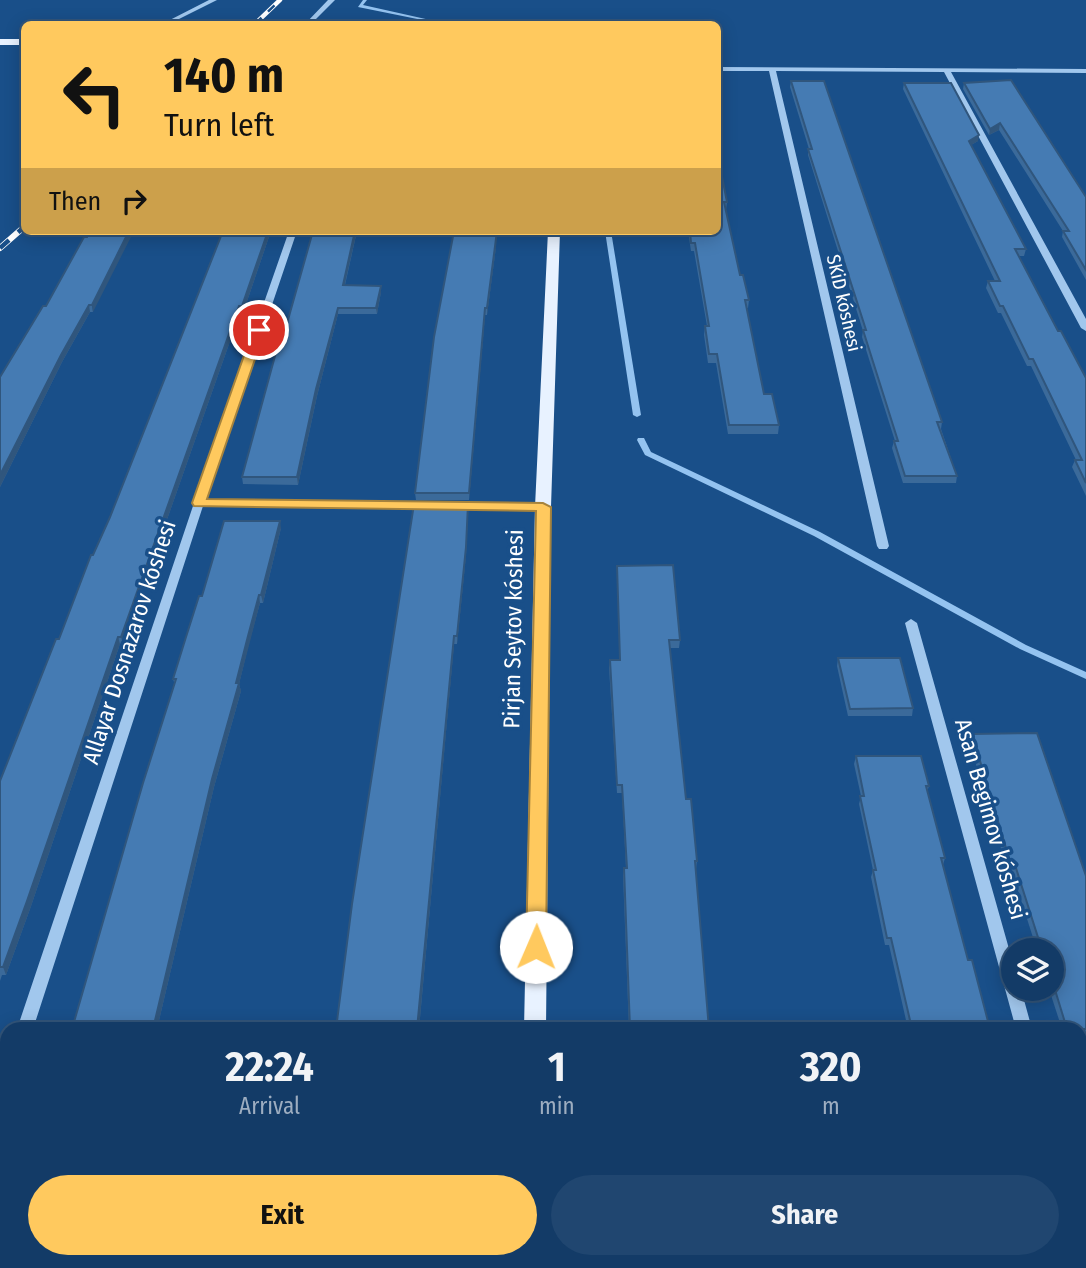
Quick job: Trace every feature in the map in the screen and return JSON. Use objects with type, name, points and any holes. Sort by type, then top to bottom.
[{"type":"main road","points":[[0,42],[21,41]]},
{"type":"main road","name":"Pirjan Seytov kóshesi","points":[[534,1022],[543,507],[554,235]]},
{"type":"street","points":[[171,21],[214,0]]},
{"type":"street","points":[[311,21],[332,0]]},
{"type":"street","points":[[721,68],[1086,71]]},
{"type":"street","name":"SKiD kóshesi","points":[[772,69],[883,546]]},
{"type":"street","points":[[946,69],[1086,328]]},
{"type":"street","name":"Allayar Dosnazarov kóshesi","points":[[27,1022],[199,503],[292,235]]},
{"type":"street","points":[[199,503],[543,507]]},
{"type":"street","name":"Asan Begimov kóshesi","points":[[911,623],[1022,1022]]},
{"type":"building","points":[[1011,80],[1086,197],[1086,270],[1063,231],[1069,231],[1000,123],[990,129],[964,83]]},
{"type":"building","points":[[791,81],[824,81],[942,422],[937,422],[957,476],[905,476],[894,441],[898,441],[863,330],[866,330],[808,149],[812,149]]},
{"type":"building","points":[[904,83],[951,83],[979,135],[969,141],[1026,249],[1015,249],[1086,378],[1086,483],[1075,460],[1082,460],[1033,359],[1029,359],[988,281],[1000,281]]},
{"type":"building","points":[[721,171],[727,202],[724,202],[740,275],[743,275],[749,300],[745,300],[764,394],[772,394],[779,425],[729,425],[717,354],[709,354],[705,326],[709,326],[695,243],[691,243],[690,235],[721,235]]},
{"type":"building","points":[[127,235],[92,305],[89,305],[61,355],[0,475],[0,377],[43,306],[46,306],[84,237]]},
{"type":"building","points":[[221,235],[267,235],[121,637],[118,637],[3,967],[0,967],[0,781],[91,555],[110,517]]},
{"type":"building","points":[[312,235],[354,235],[343,285],[381,286],[376,308],[338,308],[316,389],[297,477],[242,477],[281,334],[284,334]]},
{"type":"building","points":[[453,235],[496,235],[485,308],[469,493],[415,493],[434,337]]},
{"type":"building","points":[[414,504],[468,504],[466,547],[457,636],[454,636],[418,1022],[337,1022],[352,904]]},
{"type":"building","points":[[224,521],[280,521],[236,683],[239,683],[212,779],[155,1022],[74,1022],[176,679],[173,679],[199,596],[202,596]]},
{"type":"building","points":[[673,565],[680,640],[669,640],[686,799],[691,799],[708,1022],[630,1022],[624,868],[627,868],[622,785],[617,785],[610,660],[620,660],[617,566]]},
{"type":"building","points":[[838,658],[900,658],[913,708],[850,709]]},
{"type":"building","points":[[1037,733],[1086,876],[1086,1022],[1065,1022],[1058,1001],[1064,1001],[1064,938],[1038,938],[1015,865],[1011,865],[972,734]]},
{"type":"building","points":[[856,756],[921,756],[945,858],[941,858],[968,960],[972,960],[988,1022],[910,1022],[891,938],[887,938],[873,870],[876,870],[860,796],[864,796]]},
{"type":"waterway","points":[[365,0],[360,6],[432,21]]},
{"type":"waterway","points":[[609,235],[637,415]]},
{"type":"waterway","points":[[641,440],[648,453],[817,534],[1023,647],[1086,676]]},
{"type":"railway","points":[[258,21],[280,0]]},
{"type":"railway","points":[[0,248],[21,230]]},
{"type":"route","points":[[259,330],[199,503],[543,507],[536,947]]}]
